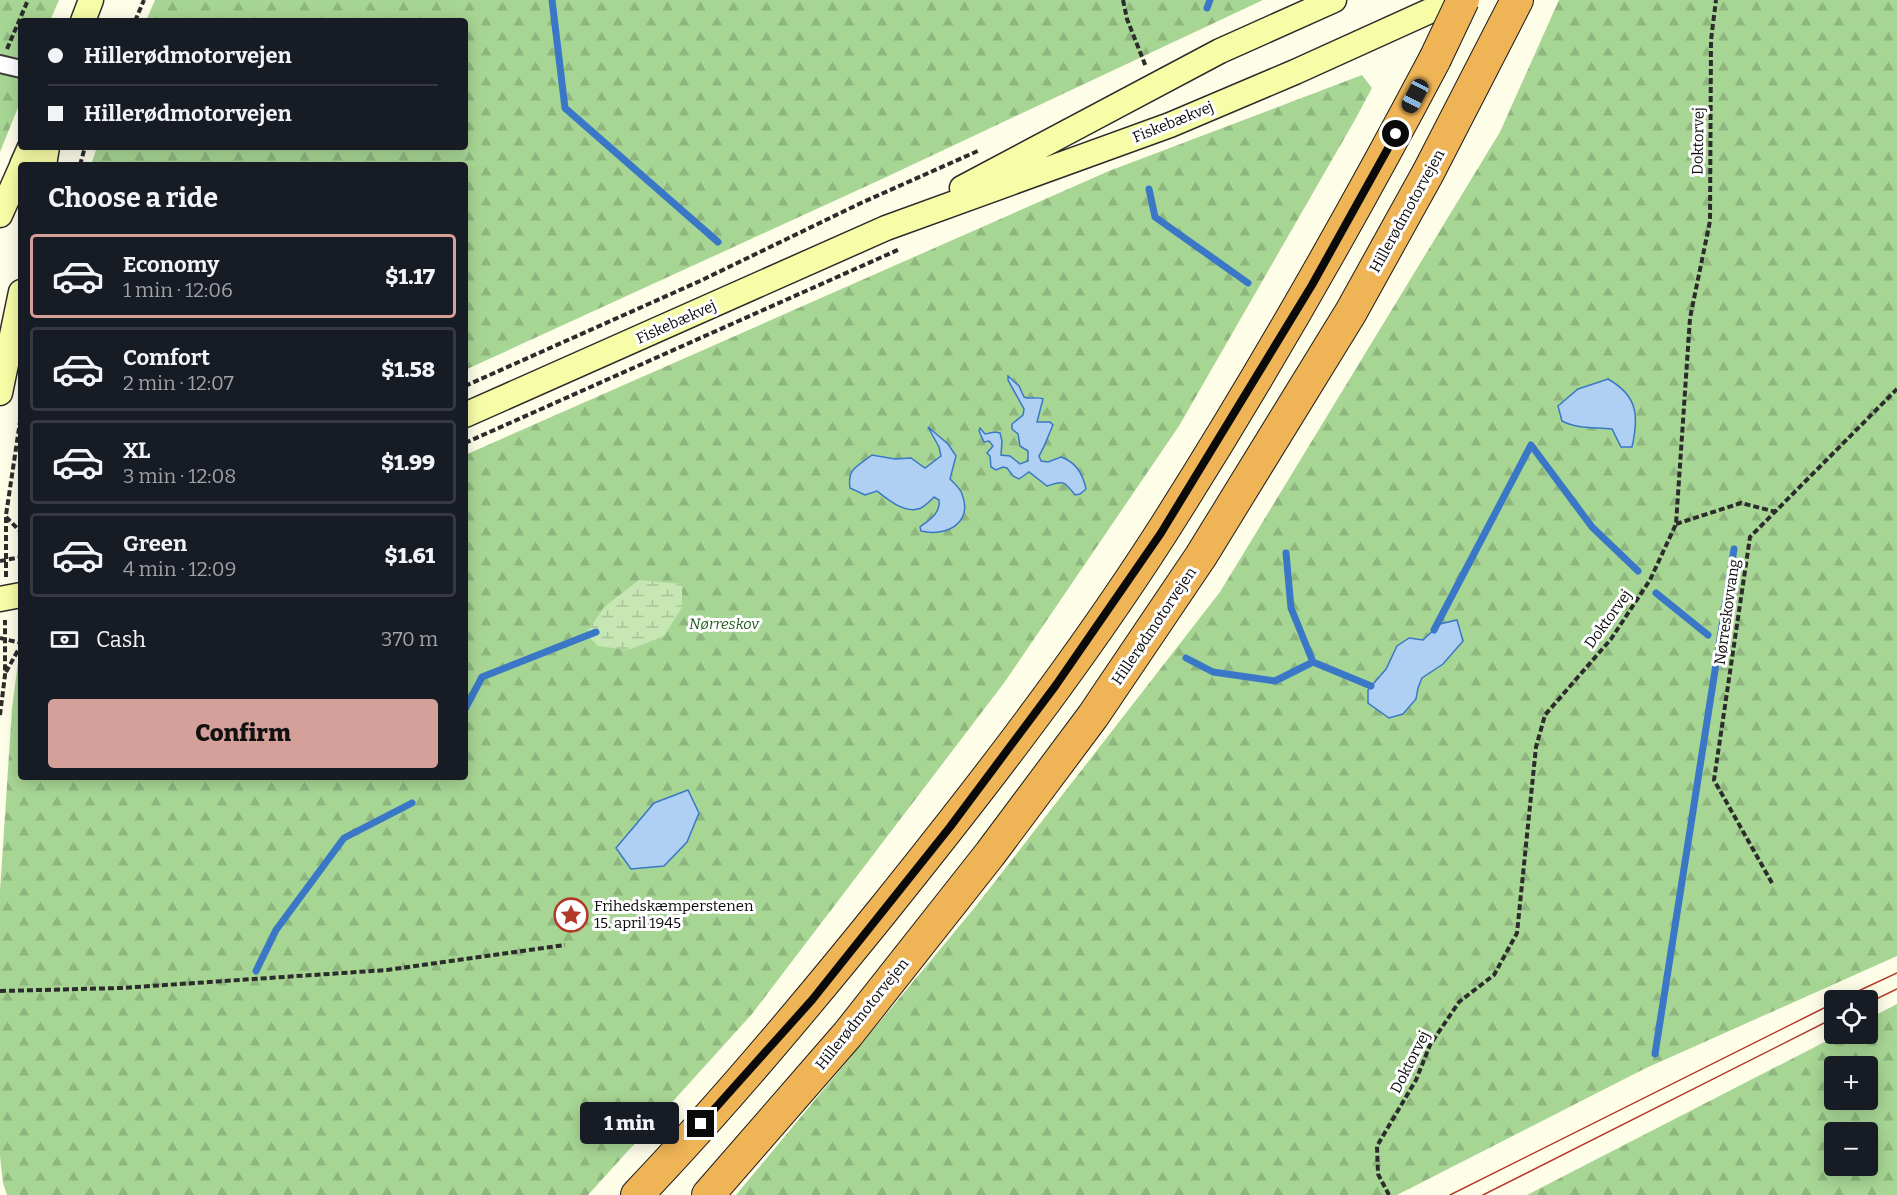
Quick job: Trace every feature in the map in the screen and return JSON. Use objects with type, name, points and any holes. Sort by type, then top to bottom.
[{"type":"highway","points":[[637,1195],[812,1000],[950,827],[1056,685],[1161,533],[1312,285],[1376,171],[1463,0]]},
{"type":"highway","name":"Hillerødmotorvejen","points":[[708,1195],[848,1034],[990,854],[1099,706],[1201,556],[1351,312],[1428,173],[1511,12]]},
{"type":"street","points":[[84,18],[91,0]]},
{"type":"street","name":"Fiskebækvej","points":[[468,414],[886,228],[1220,51],[1334,0]]},
{"type":"street","name":"Fiskebækvej","points":[[886,228],[1170,125],[1295,72],[1454,0]]},
{"type":"street","points":[[0,64],[18,68]]},
{"type":"street","points":[[0,215],[18,175]]},
{"type":"street","points":[[0,393],[18,306]]},
{"type":"street","points":[[0,599],[18,596]]},
{"type":"path","points":[[20,18],[28,0]]},
{"type":"path","points":[[136,18],[144,0]]},
{"type":"path","points":[[1123,0],[1127,19],[1154,86]]},
{"type":"path","name":"Doktorvej","points":[[1389,1195],[1378,1174],[1377,1146],[1416,1080],[1430,1045],[1460,1002],[1494,975],[1517,933],[1536,747],[1545,715],[1611,639],[1650,580],[1676,524],[1690,318],[1710,221],[1712,40],[1716,0]]},
{"type":"path","points":[[0,64],[18,23]]},
{"type":"path","points":[[468,385],[700,280],[861,202],[990,146]]},
{"type":"path","name":"Nørreskovvang","points":[[1772,883],[1714,780],[1750,537],[1897,388]]},
{"type":"path","points":[[18,436],[6,517],[18,530]]},
{"type":"path","points":[[1676,524],[1741,503],[1776,512]]},
{"type":"path","points":[[0,561],[18,558]]},
{"type":"path","points":[[0,638],[18,642]]},
{"type":"path","points":[[0,715],[5,675],[18,652]]},
{"type":"path","points":[[0,992],[121,988],[387,970],[565,945]]},
{"type":"green space","points":[[0,0],[59,0],[51,18],[18,18],[18,107],[0,152]]},
{"type":"green space","points":[[155,0],[1263,0],[882,179],[468,369],[468,162],[92,162],[96,150],[468,150],[468,18],[147,18]]},
{"type":"green space","points":[[1559,0],[1897,0],[1897,956],[1644,1069],[1397,1195],[736,1195],[976,906],[1220,592],[1500,132]]},
{"type":"green space","name":"Nørreskov","points":[[1362,75],[1372,88],[1179,426],[1004,683],[752,1014],[588,1195],[7,1195],[3,1183],[0,1156],[0,891],[12,709],[18,662],[18,780],[468,780],[468,454],[1109,171]]},
{"type":"green space","points":[[639,580],[682,584],[682,607],[664,636],[628,650],[598,646],[586,634],[604,607]]},
{"type":"green space","points":[[1897,1004],[1897,1195],[1527,1195],[1824,1042],[1878,1044],[1878,1014]]},
{"type":"water","points":[[1008,376],[1019,386],[1024,397],[1043,399],[1037,422],[1050,422],[1053,425],[1039,456],[1041,461],[1048,462],[1061,457],[1075,465],[1083,478],[1086,489],[1080,494],[1075,495],[1063,483],[1047,486],[1029,472],[1019,479],[1013,476],[1007,468],[996,470],[991,467],[990,456],[987,453],[993,446],[989,441],[984,442],[980,428],[985,434],[1000,433],[1001,455],[1010,456],[1020,464],[1028,461],[1028,451],[1020,446],[1018,434],[1012,429],[1012,424],[1023,415],[1024,409]]},
{"type":"water","points":[[1608,379],[1625,392],[1634,408],[1635,426],[1632,447],[1621,447],[1612,429],[1580,427],[1562,421],[1558,406],[1578,389]]},
{"type":"water","points":[[928,427],[948,444],[956,456],[950,479],[961,492],[964,504],[961,520],[948,530],[940,532],[921,531],[920,527],[934,516],[938,509],[939,500],[934,497],[927,504],[913,510],[896,504],[877,491],[865,495],[850,488],[852,472],[872,455],[895,459],[911,458],[925,468],[941,456],[939,447]]},
{"type":"water","points":[[1457,620],[1463,641],[1443,664],[1422,678],[1416,699],[1403,714],[1389,718],[1368,703],[1368,690],[1386,669],[1397,646],[1409,638],[1423,640],[1440,624]]},
{"type":"water","points":[[688,790],[699,813],[687,842],[664,866],[631,869],[616,848],[654,803]]},
{"type":"waterway","points":[[552,0],[565,108],[718,242]]},
{"type":"waterway","points":[[1207,8],[1210,0]]},
{"type":"waterway","points":[[1149,189],[1155,217],[1248,283]]},
{"type":"waterway","points":[[1434,630],[1531,445],[1592,527],[1638,571]]},
{"type":"waterway","points":[[1655,1054],[1734,549]]},
{"type":"waterway","points":[[1286,553],[1291,608],[1313,662],[1371,686]]},
{"type":"waterway","points":[[1656,593],[1708,635]]},
{"type":"waterway","points":[[468,703],[482,677],[596,632]]},
{"type":"waterway","points":[[1186,658],[1213,672],[1275,681],[1313,662]]},
{"type":"waterway","points":[[256,971],[276,930],[344,838],[412,803]]},
{"type":"tram line","points":[[1860,990],[1897,973]]},
{"type":"tram line","points":[[1878,998],[1897,989]]},
{"type":"tram line","points":[[1450,1195],[1824,1008]]},
{"type":"tram line","points":[[1483,1195],[1824,1023]]},
{"type":"place","name":"Frihedskæmperstenen 15. april 1945","points":[[571,915]]},
{"type":"route","points":[[701,1124],[812,1000],[950,827],[1056,685],[1161,533],[1312,285],[1396,134]]}]
